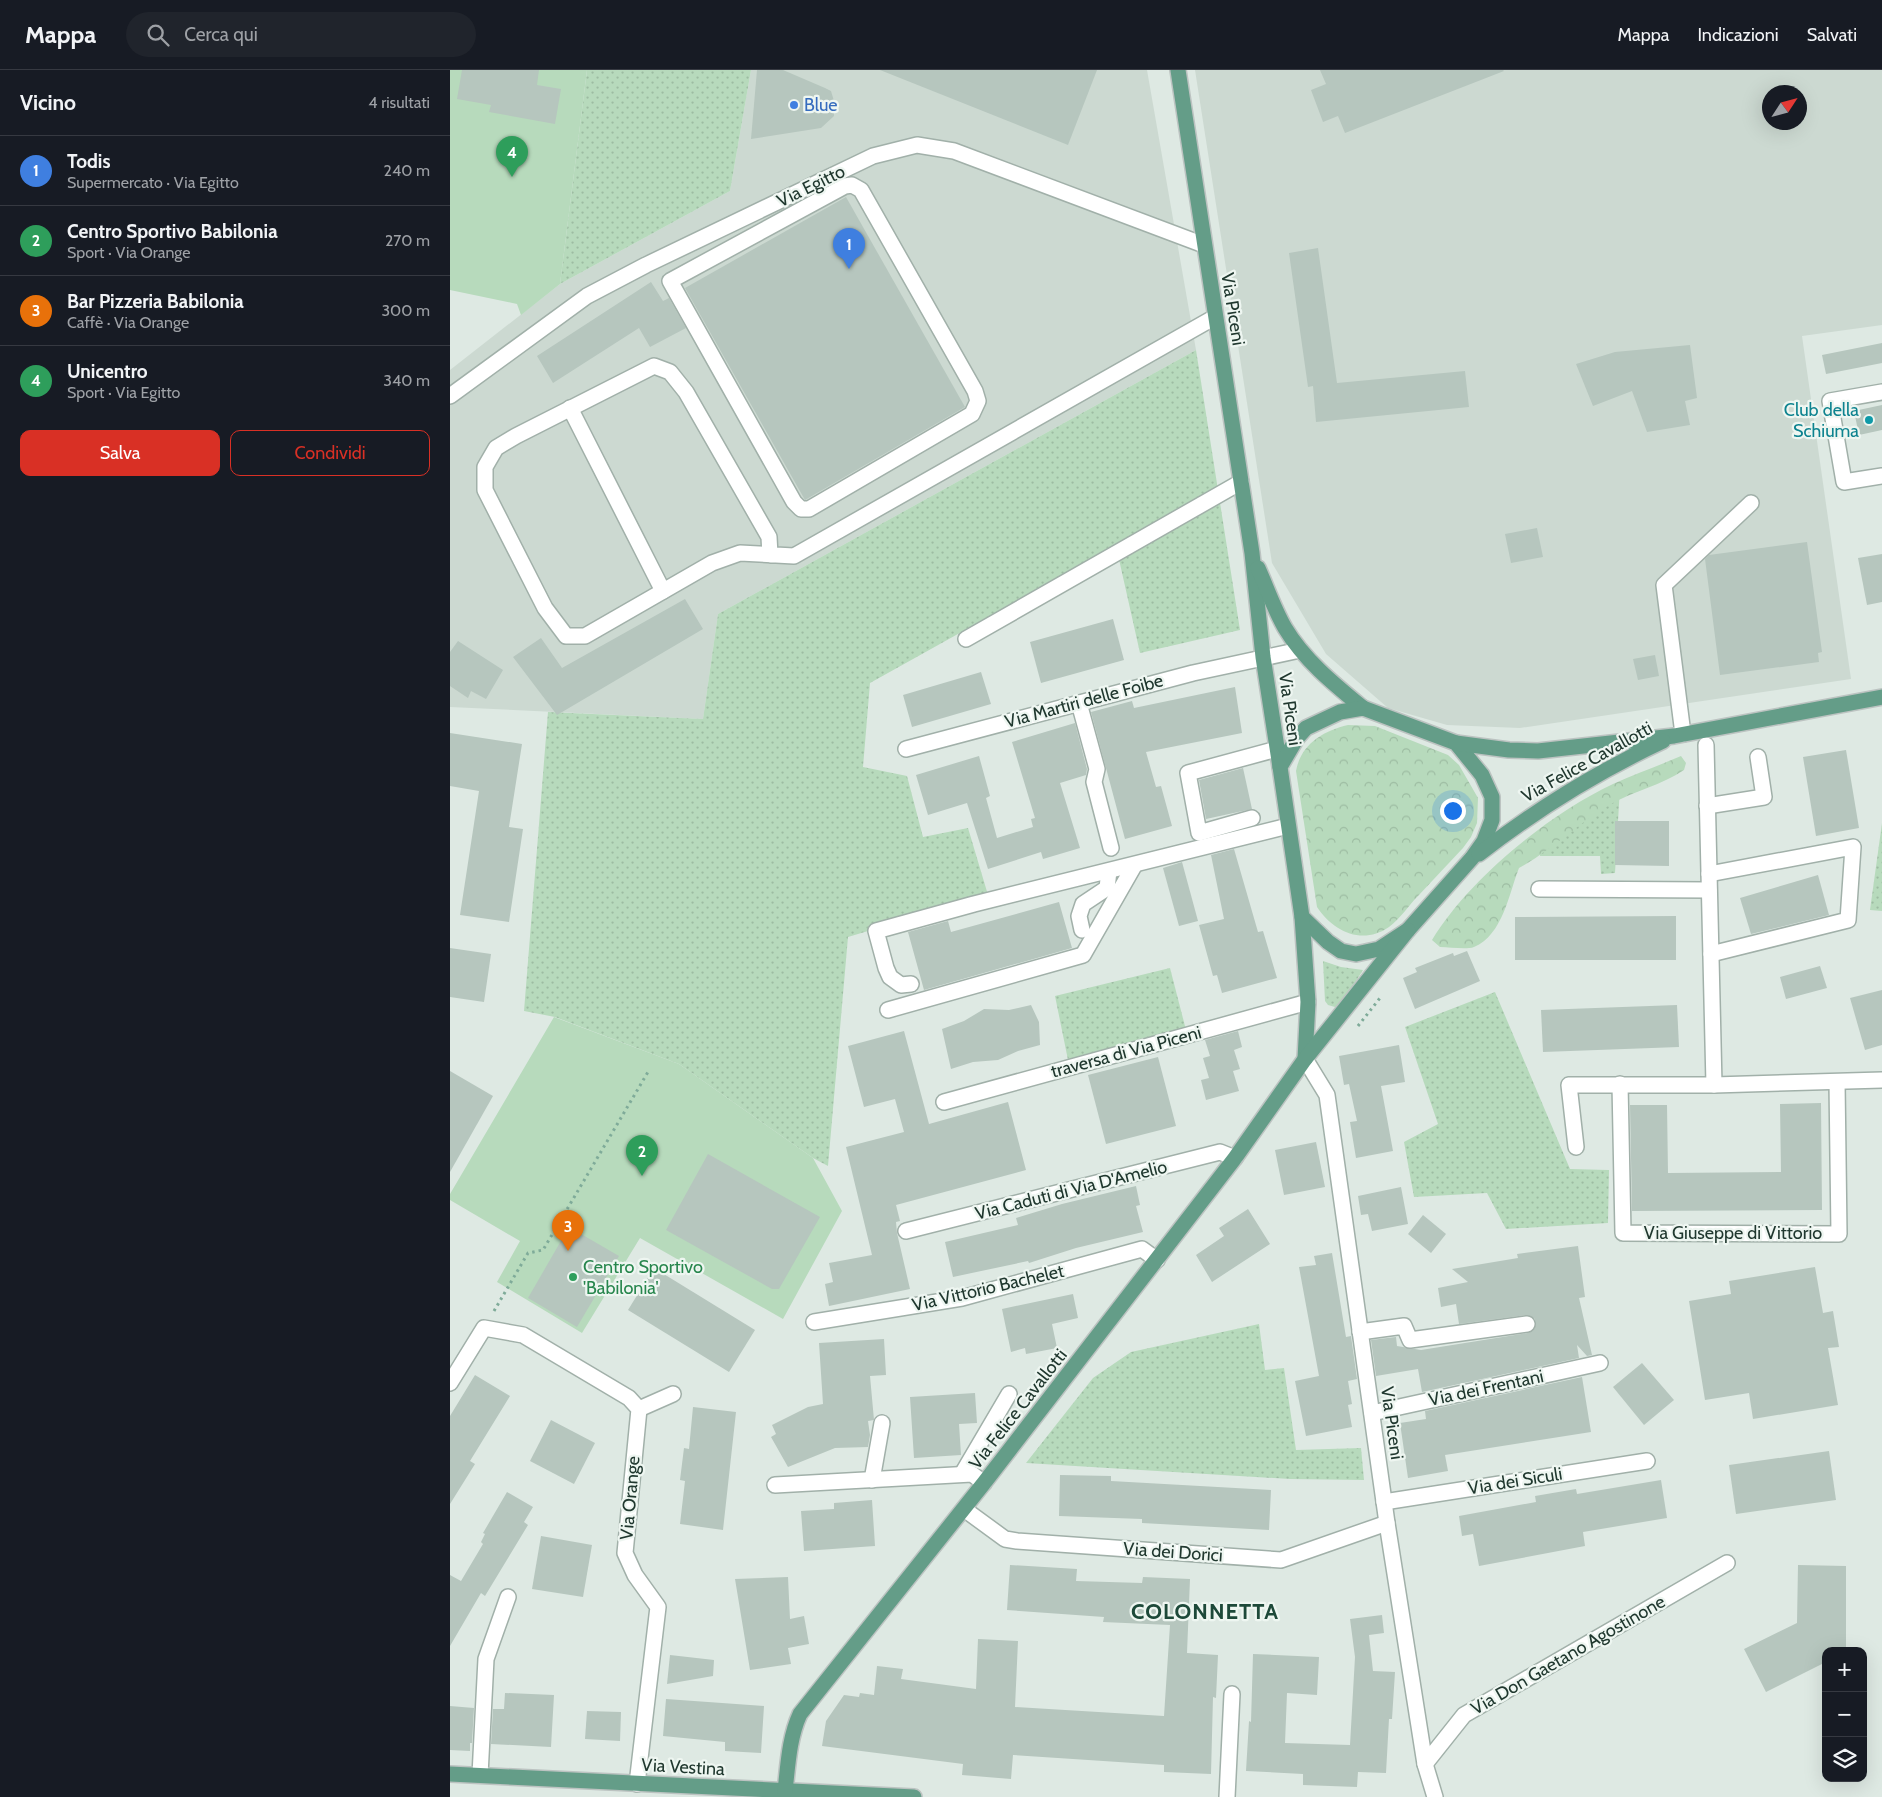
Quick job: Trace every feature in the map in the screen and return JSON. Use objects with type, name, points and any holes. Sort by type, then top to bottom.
[{"type":"main road","name":"Via Piceni","points":[[1178,70],[1252,553],[1263,657],[1302,916]]},
{"type":"main road","name":"Via Piceni","points":[[1252,553],[1285,628],[1300,650],[1341,690],[1363,708]]},
{"type":"main road","name":"Via Felice Cavallotti","points":[[1363,708],[1456,743],[1509,750],[1538,751],[1678,735],[1882,697]]},
{"type":"main road","points":[[1280,767],[1297,738],[1306,728],[1340,712],[1363,708]]},
{"type":"main road","name":"Via Felice Cavallotti","points":[[1472,858],[1520,822],[1569,790],[1620,761],[1678,735]]},
{"type":"main road","points":[[1302,916],[1328,942],[1341,950],[1356,954],[1379,949],[1408,930],[1472,858],[1484,841],[1492,820],[1492,797],[1482,775],[1456,743]]},
{"type":"main road","points":[[1302,916],[1308,1002],[1305,1059]]},
{"type":"main road","name":"Via Felice Cavallotti","points":[[785,1791],[790,1745],[794,1726],[800,1714],[964,1509],[1235,1158],[1305,1059],[1408,930]]},
{"type":"main road","name":"Via Vestina","points":[[450,1774],[637,1784],[745,1793],[785,1791],[914,1797]]},
{"type":"street","name":"Via Egitto","points":[[450,396],[596,292],[646,265],[873,156],[917,145],[954,151],[1204,245]]},
{"type":"street","points":[[852,185],[861,190],[975,391],[978,401],[972,414],[809,509],[801,509],[794,502],[670,281],[845,186],[852,185]]},
{"type":"street","points":[[770,555],[769,537],[686,392],[670,372],[654,366],[496,448],[485,467],[485,490],[545,608],[566,636],[585,636],[712,563],[740,553],[770,555],[794,556],[1216,317]]},
{"type":"street","points":[[1882,392],[1830,401],[1844,482],[1882,476]]},
{"type":"street","points":[[570,408],[663,591]]},
{"type":"street","points":[[966,638],[1241,482]]},
{"type":"street","points":[[1678,735],[1664,586],[1751,503]]},
{"type":"street","name":"Via Piceni","points":[[1263,657],[1300,650]]},
{"type":"street","name":"Via Martiri delle Foibe","points":[[906,748],[1201,670],[1263,657]]},
{"type":"street","points":[[1080,703],[1097,769],[1094,782],[1111,848]]},
{"type":"street","points":[[1706,745],[1714,1085]]},
{"type":"street","points":[[1252,818],[1199,833],[1188,773],[1277,749]]},
{"type":"street","points":[[1707,806],[1764,797],[1758,757]]},
{"type":"street","points":[[911,984],[900,985],[890,977],[876,931],[974,904],[1134,866],[1288,826]]},
{"type":"street","points":[[1539,888],[1709,882],[1853,848],[1848,920],[1711,954]]},
{"type":"street","points":[[888,1010],[1083,955],[1134,866]]},
{"type":"street","points":[[1082,930],[1079,916],[1083,904],[1088,898],[1107,888],[1109,871]]},
{"type":"street","name":"traversa di Via Piceni","points":[[944,1102],[1308,1002]]},
{"type":"street","name":"Via Piceni","points":[[1305,1059],[1327,1094],[1387,1523],[1425,1764],[1435,1797]]},
{"type":"street","points":[[1576,1147],[1569,1085],[1714,1085],[1882,1080]]},
{"type":"street","name":"Via Giuseppe di Vittorio","points":[[1620,1084],[1623,1233],[1839,1234],[1837,1082]]},
{"type":"street","name":"Via Caduti di Via D'Amelio","points":[[906,1231],[1220,1152],[1235,1158]]},
{"type":"street","name":"Via Vittorio Bachelet","points":[[814,1322],[962,1298],[1142,1249],[1157,1260]]},
{"type":"street","points":[[1360,1332],[1404,1326],[1410,1340],[1527,1324]]},
{"type":"street","points":[[450,1383],[484,1328],[523,1335],[629,1398],[639,1409],[673,1394]]},
{"type":"street","name":"Via dei Frentani","points":[[1372,1413],[1600,1363]]},
{"type":"street","points":[[962,1474],[1009,1394]]},
{"type":"street","name":"Via Orange","points":[[637,1784],[658,1607],[635,1575],[625,1552],[639,1409]]},
{"type":"street","points":[[872,1480],[882,1423]]},
{"type":"street","name":"Via dei Siculi","points":[[1384,1502],[1647,1460]]},
{"type":"street","points":[[775,1485],[962,1474],[972,1474],[984,1483]]},
{"type":"street","name":"Via dei Dorici","points":[[964,1509],[1005,1539],[1017,1541],[1281,1560],[1387,1523]]},
{"type":"street","name":"Via Don Gaetano Agostinone","points":[[1425,1764],[1464,1715],[1727,1562]]},
{"type":"street","points":[[480,1775],[486,1659],[508,1598]]},
{"type":"street","points":[[1227,1797],[1232,1694]]},
{"type":"path","points":[[1356,1028],[1385,991]]},
{"type":"path","points":[[484,1328],[528,1253],[543,1250],[648,1072]]},
{"type":"shaded area","points":[[751,70],[1147,70],[1196,350],[718,614],[703,719],[450,707],[450,370],[560,284],[730,191]]},
{"type":"shaded area","points":[[1195,70],[1882,70],[1882,325],[1802,336],[1851,679],[1520,728],[1447,725],[1388,708],[1326,654],[1272,563]]},
{"type":"green space","points":[[450,70],[587,70],[560,284],[521,315],[517,304],[450,290]]},
{"type":"green space","points":[[587,70],[751,70],[730,191],[560,284]]},
{"type":"green space","points":[[1196,350],[1240,630],[1140,653],[1116,546],[870,683],[863,767],[907,776],[923,837],[968,828],[988,895],[848,937],[828,1166],[813,1158],[679,1064],[555,1017],[524,1011],[548,712],[703,719],[718,614]]},
{"type":"green space","points":[[1348,725],[1375,726],[1448,755],[1459,765],[1478,798],[1477,823],[1471,837],[1463,848],[1393,924],[1379,933],[1369,935],[1349,933],[1340,929],[1331,923],[1317,907],[1296,771],[1303,753],[1314,740],[1330,731]]},
{"type":"green space","points":[[1681,756],[1686,763],[1684,770],[1667,780],[1611,804],[1519,868],[1504,912],[1492,933],[1484,941],[1471,948],[1462,948],[1440,947],[1432,940],[1467,894],[1512,850],[1537,830],[1563,812],[1613,784]]},
{"type":"green space","points":[[1620,787],[1615,873],[1601,874],[1600,856],[1540,856],[1541,839]]},
{"type":"green space","points":[[1882,823],[1882,911],[1870,910]]},
{"type":"green space","points":[[1323,961],[1341,967],[1363,970],[1344,1000],[1335,1007],[1328,1005],[1325,1001]]},
{"type":"green space","points":[[1170,968],[1186,1030],[1068,1060],[1055,996]]},
{"type":"green space","points":[[1495,992],[1570,1169],[1609,1170],[1608,1223],[1506,1229],[1487,1193],[1414,1197],[1404,1142],[1438,1124],[1405,1027]]},
{"type":"green space","points":[[554,1017],[679,1064],[813,1158],[842,1211],[783,1319],[640,1238],[582,1333],[497,1282],[520,1241],[450,1200],[450,1194]]},
{"type":"green space","points":[[1259,1324],[1265,1370],[1284,1368],[1296,1450],[1361,1448],[1364,1480],[1290,1479],[1026,1463],[1093,1378],[1131,1352]]},
{"type":"building","points":[[462,70],[539,70],[537,85],[561,89],[555,124],[489,112],[491,105],[457,99]]},
{"type":"building","name":"Blue","points":[[757,70],[783,70],[831,91],[834,101],[834,116],[821,128],[751,139]]},
{"type":"building","points":[[880,70],[1097,70],[1068,145]]},
{"type":"building","points":[[1320,70],[1504,71],[1345,133],[1338,116],[1323,122],[1311,90],[1326,84]]},
{"type":"building","points":[[846,197],[965,407],[805,500],[685,288]]},
{"type":"building","points":[[1318,248],[1337,383],[1465,371],[1469,407],[1316,422],[1313,386],[1308,387],[1289,253]]},
{"type":"building","points":[[651,282],[663,301],[669,298],[686,328],[650,347],[639,328],[553,383],[537,356]]},
{"type":"building","points":[[1882,343],[1882,363],[1826,374],[1822,355]]},
{"type":"building","points":[[1690,345],[1697,398],[1685,401],[1690,425],[1647,432],[1632,391],[1593,406],[1576,364],[1615,352]]},
{"type":"building","name":"Club della Schiuma","points":[[1882,405],[1882,430],[1859,435],[1854,411]]},
{"type":"building","points":[[1537,528],[1543,557],[1511,563],[1505,534]]},
{"type":"building","points":[[1807,542],[1822,652],[1818,653],[1819,662],[1720,675],[1705,559],[1709,555]]},
{"type":"building","points":[[1882,554],[1882,602],[1867,605],[1858,558]]},
{"type":"building","points":[[685,599],[703,629],[557,715],[513,657],[541,638],[562,668]]},
{"type":"building","points":[[1113,619],[1124,660],[1041,683],[1030,642]]},
{"type":"building","points":[[458,641],[503,670],[486,699],[471,691],[468,698],[450,686],[450,652]]},
{"type":"building","points":[[1655,655],[1659,676],[1638,680],[1633,659]]},
{"type":"building","points":[[981,672],[991,704],[912,727],[903,695]]},
{"type":"building","points":[[1235,687],[1242,733],[1146,752],[1156,787],[1161,786],[1172,826],[1125,839],[1091,712],[1132,701],[1134,708]]},
{"type":"building","points":[[1075,723],[1087,769],[1086,775],[1060,783],[1080,848],[1043,859],[1041,852],[988,869],[967,803],[928,815],[916,775],[979,756],[990,796],[986,798],[997,838],[1033,827],[1031,819],[1035,818],[1012,742]]},
{"type":"building","points":[[450,733],[522,744],[509,827],[523,829],[509,922],[460,915],[479,791],[450,786]]},
{"type":"building","points":[[1846,750],[1859,828],[1816,836],[1803,757]]},
{"type":"building","points":[[1243,768],[1252,809],[1206,819],[1199,780]]},
{"type":"building","points":[[1615,821],[1669,821],[1669,866],[1615,865]]},
{"type":"building","points":[[1234,849],[1258,932],[1263,931],[1277,978],[1222,993],[1217,975],[1213,976],[1199,925],[1224,919],[1211,855]]},
{"type":"building","points":[[1182,862],[1198,921],[1179,926],[1163,868]]},
{"type":"building","points":[[1818,875],[1829,915],[1751,934],[1740,898]]},
{"type":"building","points":[[1059,902],[1072,948],[924,990],[908,932],[948,921],[951,932]]},
{"type":"building","points":[[1676,916],[1676,960],[1515,960],[1515,917]]},
{"type":"building","points":[[450,948],[491,954],[484,1002],[450,997]]},
{"type":"building","points":[[1467,951],[1480,981],[1415,1009],[1403,978],[1417,972],[1415,968],[1453,953],[1454,956]]},
{"type":"building","points":[[1820,966],[1827,988],[1786,999],[1780,977]]},
{"type":"building","points":[[1882,990],[1882,1045],[1865,1050],[1850,998]]},
{"type":"building","points":[[1031,1005],[1039,1022],[1040,1045],[1018,1051],[998,1060],[973,1062],[951,1069],[942,1029],[964,1021],[984,1009],[1009,1010]]},
{"type":"building","points":[[1677,1005],[1679,1047],[1543,1052],[1541,1010]]},
{"type":"building","points":[[904,1031],[929,1124],[1008,1102],[1026,1170],[896,1205],[900,1221],[896,1222],[897,1233],[910,1289],[829,1306],[825,1284],[833,1282],[829,1263],[872,1255],[846,1147],[904,1132],[895,1099],[864,1107],[848,1046]]},
{"type":"building","points":[[1238,1031],[1242,1047],[1234,1050],[1240,1069],[1233,1071],[1239,1091],[1206,1100],[1201,1080],[1209,1078],[1203,1058],[1210,1056],[1205,1040]]},
{"type":"building","points":[[1399,1045],[1405,1082],[1381,1086],[1393,1151],[1356,1158],[1350,1122],[1357,1121],[1349,1084],[1344,1085],[1339,1056]]},
{"type":"building","points":[[1158,1057],[1176,1126],[1106,1144],[1088,1075]]},
{"type":"building","points":[[450,1071],[493,1096],[450,1172]]},
{"type":"building","points":[[1821,1103],[1822,1210],[1632,1211],[1630,1105],[1667,1105],[1668,1173],[1781,1172],[1780,1104]]},
{"type":"building","points":[[1316,1142],[1325,1187],[1284,1195],[1275,1150]]},
{"type":"building","points":[[708,1154],[820,1217],[779,1289],[772,1289],[666,1230]]},
{"type":"building","points":[[1136,1186],[1140,1205],[1136,1206],[1143,1232],[1076,1248],[1029,1263],[1028,1261],[953,1277],[945,1242],[1018,1225],[1016,1218],[1062,1204]]},
{"type":"building","points":[[1401,1187],[1408,1224],[1372,1231],[1368,1214],[1361,1215],[1358,1196]]},
{"type":"building","points":[[1248,1209],[1270,1244],[1212,1282],[1196,1255],[1224,1236],[1219,1228]]},
{"type":"building","points":[[1423,1215],[1446,1234],[1431,1253],[1408,1234]]},
{"type":"building","name":"Centro Sportivo 'Babilonia'","points":[[569,1227],[619,1256],[577,1327],[528,1298]]},
{"type":"building","points":[[1578,1246],[1585,1297],[1579,1298],[1592,1355],[1587,1356],[1577,1345],[1579,1358],[1422,1392],[1418,1369],[1376,1376],[1371,1340],[1396,1337],[1397,1346],[1421,1350],[1528,1333],[1535,1328],[1535,1319],[1526,1315],[1459,1324],[1456,1304],[1441,1307],[1438,1288],[1468,1282],[1452,1269],[1518,1258],[1517,1254]]},
{"type":"building","points":[[1332,1253],[1346,1337],[1351,1336],[1357,1379],[1348,1381],[1352,1404],[1348,1405],[1352,1427],[1306,1436],[1295,1381],[1319,1376],[1299,1267],[1316,1265],[1314,1256]]},
{"type":"building","points":[[1815,1267],[1823,1313],[1833,1311],[1839,1347],[1828,1348],[1838,1405],[1753,1419],[1749,1393],[1705,1400],[1689,1301],[1731,1294],[1729,1281]]},
{"type":"building","points":[[654,1268],[755,1330],[729,1372],[628,1310]]},
{"type":"building","points":[[1073,1294],[1078,1318],[1052,1324],[1057,1348],[1026,1354],[1025,1348],[1011,1352],[1002,1309]]},
{"type":"building","points":[[884,1339],[886,1375],[870,1376],[874,1420],[868,1421],[870,1435],[868,1447],[835,1448],[788,1467],[771,1437],[776,1434],[772,1425],[808,1407],[823,1404],[819,1343]]},
{"type":"building","points":[[1642,1363],[1674,1400],[1644,1425],[1613,1387]]},
{"type":"building","points":[[475,1375],[510,1396],[470,1461],[475,1464],[450,1504],[450,1416]]},
{"type":"building","points":[[1582,1377],[1591,1432],[1445,1455],[1448,1471],[1408,1478],[1400,1423],[1426,1419],[1425,1411]]},
{"type":"building","points":[[975,1393],[977,1423],[959,1424],[961,1455],[914,1458],[910,1397]]},
{"type":"building","points":[[693,1407],[736,1412],[723,1530],[680,1524],[685,1481],[680,1480],[684,1448],[689,1449]]},
{"type":"building","points":[[551,1420],[595,1443],[574,1484],[530,1461]]},
{"type":"building","points":[[1829,1451],[1836,1500],[1736,1514],[1729,1465]]},
{"type":"building","points":[[1060,1475],[1111,1476],[1111,1481],[1271,1490],[1269,1530],[1142,1523],[1142,1519],[1059,1516]]},
{"type":"building","points":[[1661,1480],[1667,1518],[1583,1532],[1585,1546],[1479,1566],[1473,1534],[1462,1536],[1459,1516],[1536,1502],[1535,1496],[1576,1489],[1577,1494]]},
{"type":"building","points":[[507,1492],[533,1507],[524,1522],[528,1525],[485,1596],[481,1593],[450,1646],[450,1575],[461,1581],[483,1544],[481,1542],[485,1534],[483,1533]]},
{"type":"building","points":[[872,1500],[875,1546],[804,1551],[801,1511],[834,1509],[834,1503]]},
{"type":"building","points":[[541,1536],[592,1545],[583,1597],[532,1589]]},
{"type":"building","points":[[1010,1565],[1077,1569],[1076,1581],[1142,1583],[1143,1577],[1190,1579],[1187,1653],[1218,1655],[1216,1698],[1213,1697],[1211,1774],[1164,1772],[1164,1765],[1013,1755],[1011,1779],[962,1775],[963,1764],[822,1746],[826,1721],[844,1695],[859,1697],[860,1693],[874,1695],[877,1666],[903,1669],[901,1679],[976,1689],[978,1639],[1018,1641],[1015,1707],[1164,1716],[1170,1625],[1103,1622],[1104,1617],[1007,1610]]},
{"type":"building","points":[[1798,1565],[1846,1566],[1846,1647],[1822,1647],[1822,1664],[1766,1692],[1744,1649],[1797,1623]]},
{"type":"building","points":[[788,1577],[790,1619],[804,1616],[809,1644],[788,1648],[791,1664],[750,1670],[735,1579]]},
{"type":"building","points":[[1382,1615],[1384,1633],[1369,1635],[1373,1671],[1395,1672],[1392,1719],[1389,1719],[1386,1773],[1358,1772],[1357,1787],[1303,1785],[1303,1774],[1246,1771],[1249,1721],[1251,1722],[1253,1654],[1319,1657],[1317,1695],[1287,1693],[1285,1743],[1350,1745],[1355,1657],[1350,1619]]},
{"type":"building","points":[[670,1655],[714,1660],[713,1676],[667,1684]]},
{"type":"building","points":[[505,1693],[554,1695],[551,1747],[491,1744],[493,1709],[504,1709]]},
{"type":"building","points":[[666,1699],[764,1706],[761,1753],[725,1751],[725,1742],[663,1736]]},
{"type":"building","points":[[450,1706],[474,1708],[470,1751],[450,1750]]},
{"type":"building","points":[[587,1711],[621,1712],[620,1741],[585,1739]]},
{"type":"place","name":"Blue","points":[[794,105]]},
{"type":"place","name":"Unicentro","points":[[512,177]]},
{"type":"place","name":"Todis","points":[[849,269]]},
{"type":"place","name":"Club della Schiuma","points":[[1869,420]]},
{"type":"place","name":"Centro Sportivo Babilonia","points":[[642,1176]]},
{"type":"place","name":"Bar Pizzeria Babilonia","points":[[568,1251]]},
{"type":"place","name":"Centro Sportivo 'Babilonia'","points":[[573,1277]]},
{"type":"district","name":"COLONNETTA","points":[[1205,1611]]}]
